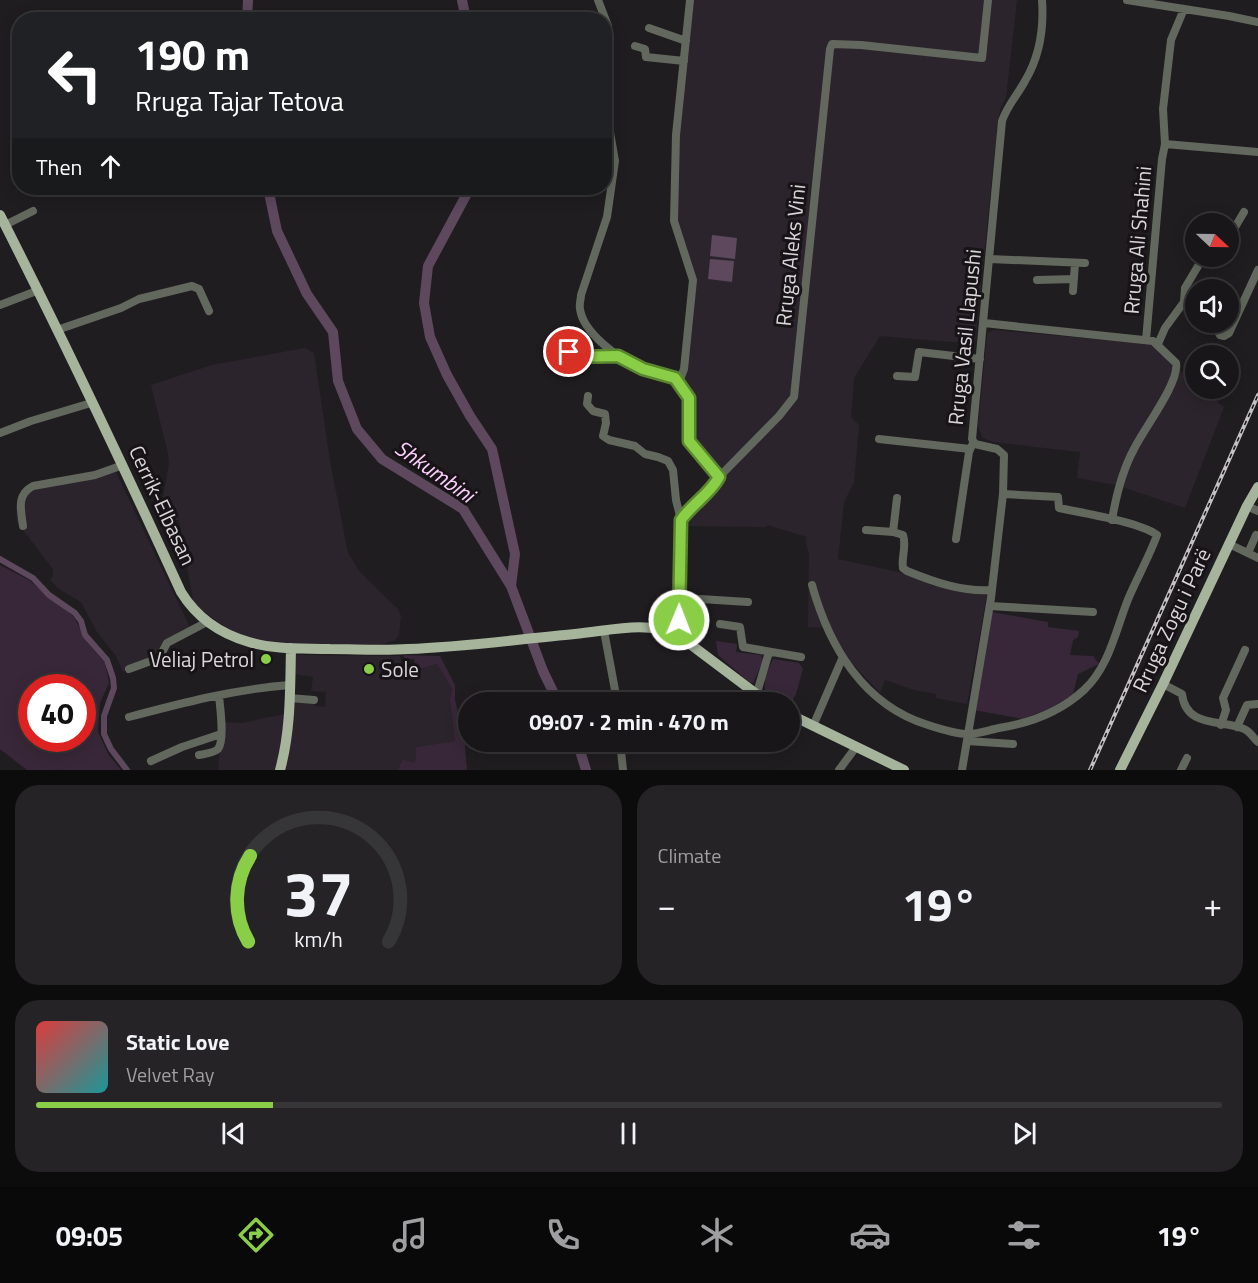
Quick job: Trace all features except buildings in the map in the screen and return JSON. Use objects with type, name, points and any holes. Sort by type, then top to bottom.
[{"type":"main road","name":"Cerrik-Elbasan","points":[[0,214],[39,290],[182,592],[189,604],[207,622],[249,642],[291,648],[406,650],[599,632]]},
{"type":"main road","name":"Rruga Zogu i Parë","points":[[1120,770],[1228,544],[1258,487]]},
{"type":"main road","points":[[599,632],[647,627],[667,630],[692,645],[751,692]]},
{"type":"main road","points":[[280,770],[288,736],[291,648]]},
{"type":"main road","points":[[800,720],[904,770]]},
{"type":"street","points":[[679,382],[684,369],[693,280],[673,216],[677,158],[676,135],[690,0]]},
{"type":"street","name":"Rruga Aleks Vini","points":[[681,520],[719,477],[779,416],[794,397],[832,44],[982,58],[988,0]]},
{"type":"street","name":"Rruga Vasil Llapushi","points":[[962,770],[990,606],[1003,494],[1004,455],[997,449],[972,446],[1002,121],[1030,73],[1037,56],[1043,18],[1042,0]]},
{"type":"street","points":[[1127,0],[1258,22]]},
{"type":"street","name":"Rruga Ali Shahini","points":[[1146,340],[1165,144],[1163,109],[1171,40],[1184,9]]},
{"type":"street","points":[[649,28],[686,41]]},
{"type":"street","points":[[635,46],[645,49],[646,57],[684,61]]},
{"type":"street","points":[[612,143],[615,160],[612,181]]},
{"type":"street","points":[[1165,144],[1258,152]]},
{"type":"street","points":[[610,195],[607,217],[581,295],[580,308],[583,320],[592,332],[618,356],[643,369],[670,376],[679,382],[689,398],[689,441],[719,477]]},
{"type":"street","points":[[5,225],[33,211]]},
{"type":"street","points":[[1239,220],[1244,212]]},
{"type":"street","points":[[990,259],[1080,263],[1074,279],[1073,291]]},
{"type":"street","points":[[1158,344],[1171,318],[1184,302],[1185,288],[1197,267]]},
{"type":"street","points":[[1239,310],[1258,270]]},
{"type":"street","points":[[1037,280],[1074,279]]},
{"type":"street","points":[[57,330],[121,308],[139,299],[192,285],[199,289],[209,311]]},
{"type":"street","points":[[0,305],[39,290]]},
{"type":"street","points":[[984,323],[1146,340],[1158,344],[1176,363],[1168,391],[1133,450],[1120,484],[1112,520]]},
{"type":"street","points":[[568,342],[570,355],[618,356]]},
{"type":"street","points":[[897,376],[915,377],[919,352],[980,358]]},
{"type":"street","points":[[588,396],[587,404],[593,411],[604,414],[606,423],[603,436],[609,440],[635,446],[645,454],[668,461],[674,470],[676,500],[681,520],[678,635]]},
{"type":"street","points":[[0,433],[91,403]]},
{"type":"street","points":[[879,439],[972,446],[956,539]]},
{"type":"street","points":[[23,526],[20,504],[27,489],[95,475],[123,465]]},
{"type":"street","points":[[967,737],[1022,725],[1044,717],[1065,705],[1085,689],[1101,671],[1157,535],[1112,520],[1059,508],[1058,497],[1003,494]]},
{"type":"street","points":[[893,532],[897,498]]},
{"type":"street","points":[[1247,506],[1258,511]]},
{"type":"street","points":[[867,530],[903,535],[905,540],[902,564],[907,571],[959,588],[992,590]]},
{"type":"street","points":[[1248,553],[1257,534]]},
{"type":"street","points":[[1228,544],[1258,558]]},
{"type":"street","points":[[812,585],[825,626],[842,659],[865,686],[894,710],[916,722],[967,737],[1012,744]]},
{"type":"street","points":[[692,645],[700,599],[748,602]]},
{"type":"street","points":[[990,606],[1093,612]]},
{"type":"street","points":[[129,669],[159,658],[166,644],[207,622]]},
{"type":"street","points":[[720,624],[740,627],[743,647],[801,657]]},
{"type":"street","points":[[599,632],[615,692]]},
{"type":"street","points":[[1221,725],[1226,710],[1223,698],[1245,651]]},
{"type":"street","points":[[757,692],[769,652]]},
{"type":"street","points":[[813,726],[842,659]]},
{"type":"street","points":[[1163,684],[1182,694],[1188,711],[1221,725],[1244,729],[1258,742]]},
{"type":"street","points":[[129,717],[219,696],[290,685]]},
{"type":"street","points":[[199,754],[216,751],[221,734],[219,696]]},
{"type":"street","points":[[290,698],[314,700]]},
{"type":"street","points":[[1237,727],[1246,705],[1258,704]]},
{"type":"street","points":[[151,761],[182,747],[221,734]]},
{"type":"street","points":[[839,770],[856,747]]},
{"type":"street","points":[[621,752],[623,770]]},
{"type":"street","points":[[1181,770],[1187,758]]},
{"type":"shaded area","points":[[693,0],[1017,0],[1006,98],[998,118],[975,344],[880,336],[854,378],[851,417],[859,425],[854,482],[844,502],[838,559],[912,575],[931,585],[987,594],[967,704],[936,698],[936,694],[914,690],[885,680],[880,693],[850,661],[830,628],[808,627],[807,537],[767,525],[766,527],[688,526],[694,511],[725,477],[690,440],[693,400],[682,384],[693,281],[673,217],[680,139],[677,138]]},
{"type":"shaded area","points":[[712,235],[737,238],[735,259],[710,256]]},
{"type":"shaded area","points":[[710,259],[734,261],[732,282],[708,279]]},
{"type":"shaded area","points":[[994,330],[1150,344],[1185,375],[1185,399],[1214,399],[1224,407],[1185,508],[1116,485],[1077,478],[1080,452],[993,442],[983,438],[978,427],[987,333]]},
{"type":"shaded area","points":[[305,348],[314,353],[330,461],[348,553],[360,572],[397,608],[401,616],[399,635],[395,640],[377,646],[273,643],[239,634],[225,627],[197,607],[193,600],[179,520],[159,521],[169,463],[151,385],[212,365]]},
{"type":"shaded area","points":[[114,468],[193,634],[172,643],[161,658],[123,672],[116,656],[97,632],[81,602],[59,589],[50,580],[53,576],[53,569],[17,522],[16,507],[24,492]]},
{"type":"shaded area","points":[[0,565],[29,580],[74,617],[87,642],[105,663],[109,683],[100,703],[98,732],[108,754],[121,770],[27,770],[0,749]]},
{"type":"shaded area","points":[[992,612],[1048,622],[1048,627],[1079,631],[1078,637],[1073,640],[1070,655],[1093,656],[1099,664],[1078,674],[1073,694],[1051,708],[1023,719],[974,710]]},
{"type":"shaded area","points":[[716,641],[737,644],[736,652],[761,655],[763,661],[753,683],[718,655]]},
{"type":"shaded area","points":[[295,655],[400,656],[403,674],[437,664],[452,689],[450,700],[455,741],[416,747],[415,763],[402,759],[398,770],[283,770],[292,702],[325,707],[326,692],[311,691],[313,677],[294,674]]},
{"type":"shaded area","points":[[404,655],[440,656],[455,685],[458,711],[458,752],[466,752],[467,770],[398,770],[402,759],[415,763],[416,747],[455,741],[450,700],[452,689],[437,664],[416,670],[414,659],[404,659]]},
{"type":"shaded area","points":[[773,659],[799,663],[803,669],[797,692],[765,692],[765,677]]},
{"type":"shaded area","points":[[285,714],[275,770],[218,770],[222,722],[241,723]]},
{"type":"waterway","name":"Shkumbini","points":[[247,12],[248,0]]},
{"type":"waterway","name":"Shkumbini","points":[[462,0],[464,12]]},
{"type":"waterway","name":"Shkumbini","points":[[269,195],[277,231],[307,294],[333,332],[338,381],[357,429],[382,459],[463,509],[511,586],[553,692]]},
{"type":"waterway","name":"Shkumbini","points":[[466,195],[428,266],[424,303],[430,337],[447,375],[492,449],[515,554],[511,586]]},
{"type":"waterway","points":[[0,559],[33,578],[49,595],[75,613],[81,621],[85,635],[107,660],[114,688],[104,716],[104,734],[111,749],[127,770]]},
{"type":"waterway","name":"Shkumbini","points":[[580,752],[586,770]]},
{"type":"railway","points":[[1090,770],[1258,395]]},
{"type":"place","name":"Veliaj Petrol","points":[[266,659]]},
{"type":"place","name":"Sole","points":[[369,669]]},
{"type":"route","points":[[569,352],[575,357],[618,356],[643,369],[675,378],[689,398],[689,441],[719,477],[681,520],[679,620]]}]
